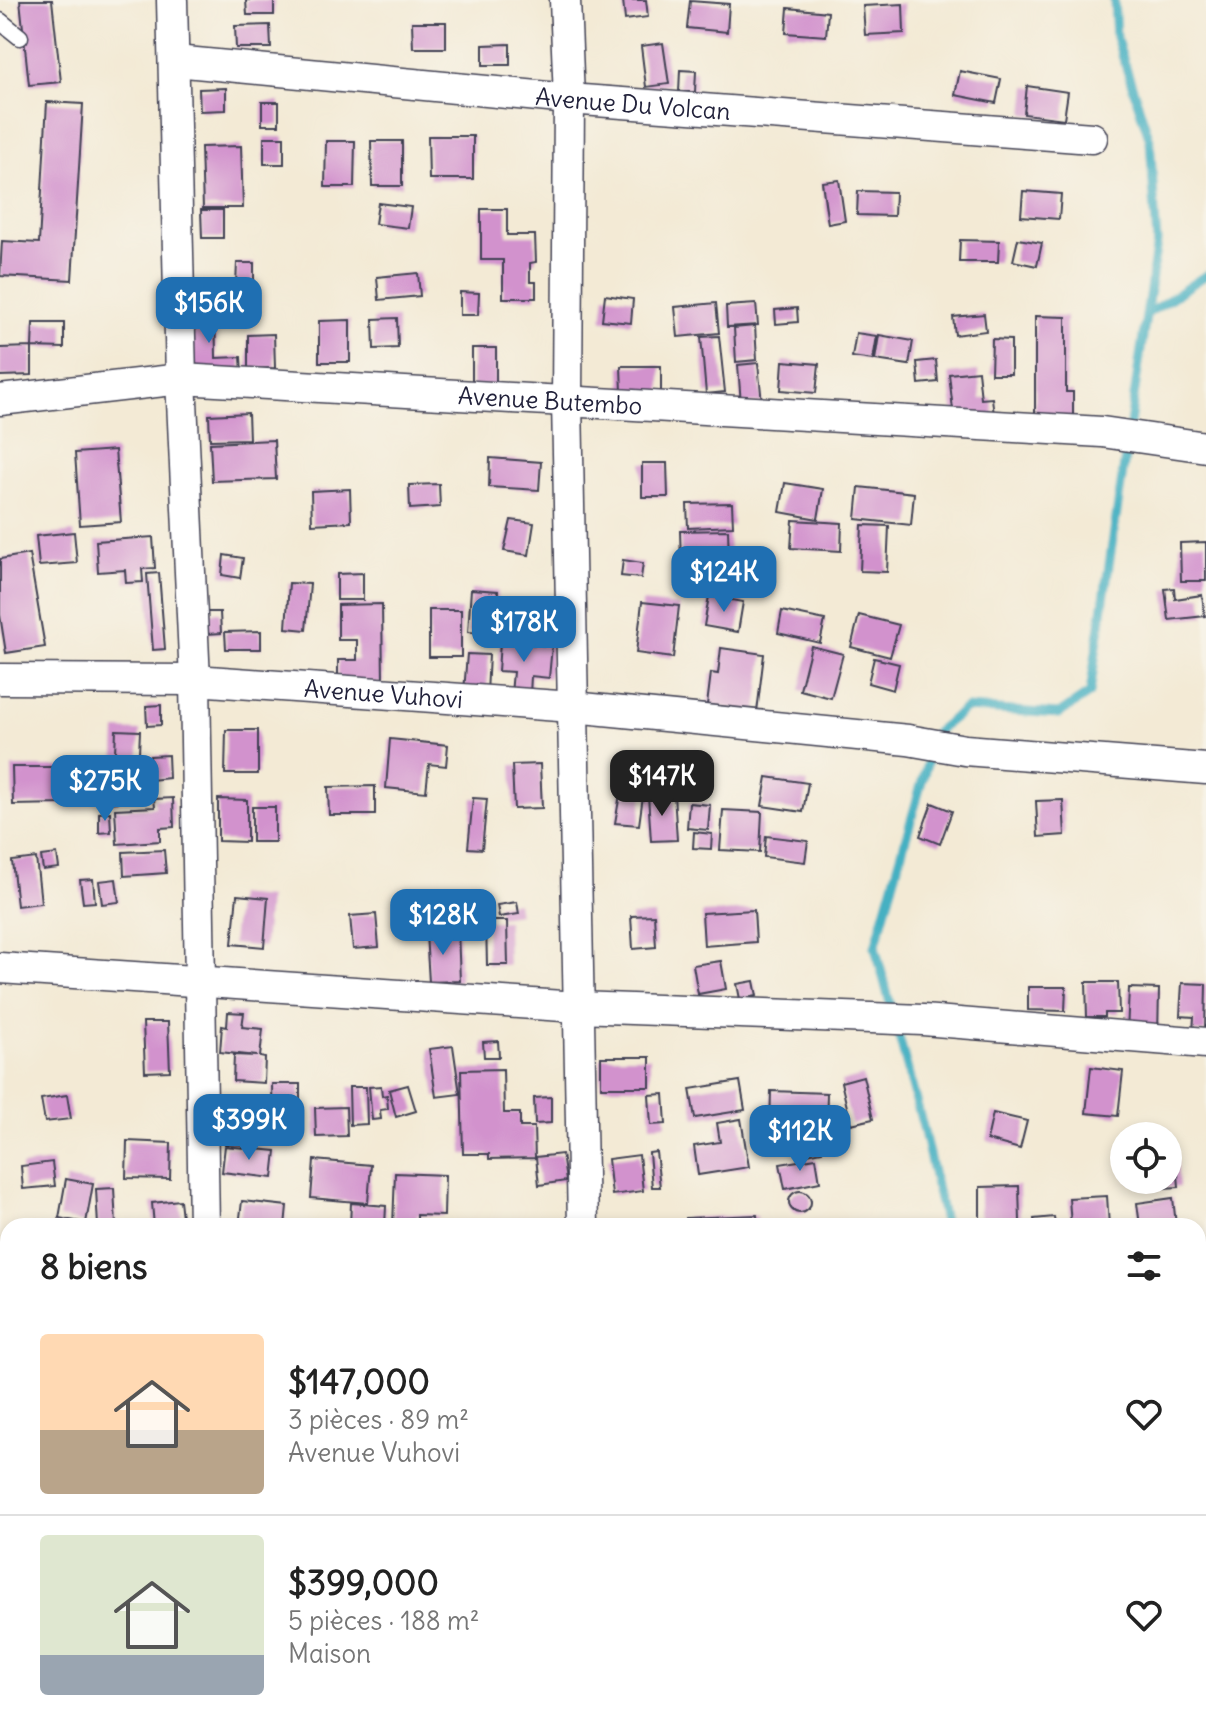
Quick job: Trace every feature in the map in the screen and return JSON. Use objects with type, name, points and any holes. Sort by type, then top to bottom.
[{"type":"street","points":[[172,0],[181,379],[195,680],[204,1218]]},
{"type":"street","points":[[565,0],[569,99],[567,401],[583,1218]]},
{"type":"street","name":"Avenue Du Volcan","points":[[175,61],[569,99],[1092,138]]},
{"type":"street","name":"Avenue Butembo","points":[[0,400],[181,379],[1102,432],[1206,447]]},
{"type":"street","name":"Avenue Vuhovi","points":[[0,679],[195,680],[573,707],[908,740],[965,750],[1206,769]]},
{"type":"street","points":[[0,968],[578,1007],[923,1020],[1206,1043]]},
{"type":"lane","points":[[0,21],[20,37]]},
{"type":"building","points":[[20,0],[52,0],[61,82],[29,85]]},
{"type":"building","points":[[246,0],[274,0],[274,15],[247,15]]},
{"type":"building","points":[[623,0],[646,0],[648,17],[625,20]]},
{"type":"building","points":[[690,1],[729,4],[727,32],[687,28]]},
{"type":"building","points":[[903,4],[904,33],[865,35],[863,6]]},
{"type":"building","points":[[788,8],[828,12],[826,36],[786,33]]},
{"type":"building","points":[[412,22],[446,22],[446,48],[413,48]]},
{"type":"building","points":[[270,25],[271,48],[236,48],[235,26]]},
{"type":"building","points":[[663,43],[669,84],[646,87],[641,46]]},
{"type":"building","points":[[510,44],[510,65],[483,65],[483,45]]},
{"type":"building","points":[[680,70],[696,71],[695,92],[679,92]]},
{"type":"building","points":[[960,71],[1001,79],[996,103],[955,95]]},
{"type":"building","points":[[1027,86],[1068,92],[1064,119],[1024,114]]},
{"type":"building","points":[[226,88],[226,110],[200,111],[199,89]]},
{"type":"building","points":[[47,102],[83,104],[72,280],[0,276],[2,241],[39,243]]},
{"type":"building","points":[[262,102],[279,102],[279,125],[262,125]]},
{"type":"building","points":[[428,136],[473,136],[473,179],[429,179]]},
{"type":"building","points":[[264,137],[284,137],[284,164],[264,164]]},
{"type":"building","points":[[326,141],[355,141],[354,187],[325,187]]},
{"type":"building","points":[[371,141],[402,141],[402,186],[372,186]]},
{"type":"building","points":[[241,146],[243,208],[203,208],[201,147]]},
{"type":"building","points":[[839,180],[845,221],[828,224],[822,182]]},
{"type":"building","points":[[858,191],[895,192],[894,216],[857,215]]},
{"type":"building","points":[[1023,191],[1061,194],[1059,219],[1021,216]]},
{"type":"building","points":[[378,203],[411,207],[408,228],[375,224]]},
{"type":"building","points":[[481,209],[507,209],[507,235],[535,235],[536,262],[530,263],[530,282],[536,282],[536,298],[503,298],[503,260],[481,260]]},
{"type":"building","points":[[201,210],[223,210],[223,238],[202,238]]},
{"type":"building","points":[[1018,239],[1042,243],[1037,266],[1013,261]]},
{"type":"building","points":[[960,240],[999,241],[998,262],[959,262]]},
{"type":"building","points":[[237,263],[254,263],[254,284],[236,284]]},
{"type":"building","points":[[418,273],[420,296],[379,300],[377,277]]},
{"type":"building","points":[[460,292],[479,293],[478,315],[460,315]]},
{"type":"building","points":[[605,295],[633,299],[631,323],[602,320]]},
{"type":"building","points":[[716,303],[719,333],[678,337],[675,307]]},
{"type":"building","points":[[215,304],[216,358],[241,357],[242,374],[193,375],[192,305]]},
{"type":"building","points":[[756,304],[758,325],[727,327],[726,306]]},
{"type":"building","points":[[797,308],[798,322],[776,324],[775,310]]},
{"type":"building","points":[[984,314],[986,331],[955,335],[953,317]]},
{"type":"building","points":[[1035,316],[1066,317],[1066,392],[1073,392],[1073,421],[1035,421]]},
{"type":"building","points":[[397,318],[398,348],[374,349],[373,319]]},
{"type":"building","points":[[350,320],[350,362],[319,362],[319,321]]},
{"type":"building","points":[[33,323],[64,323],[64,348],[32,347]]},
{"type":"building","points":[[755,326],[757,360],[736,362],[734,328]]},
{"type":"building","points":[[856,333],[877,336],[873,360],[852,357]]},
{"type":"building","points":[[274,334],[275,368],[248,369],[248,335]]},
{"type":"building","points":[[879,335],[913,341],[909,365],[875,360]]},
{"type":"building","points":[[719,336],[725,392],[706,394],[701,337]]},
{"type":"building","points":[[992,339],[1011,340],[1011,374],[991,374]]},
{"type":"building","points":[[32,347],[32,375],[0,376],[0,348]]},
{"type":"building","points":[[472,348],[496,348],[496,386],[472,386]]},
{"type":"building","points":[[936,360],[938,382],[919,384],[917,362]]},
{"type":"building","points":[[783,361],[819,364],[816,393],[781,390]]},
{"type":"building","points":[[758,363],[762,403],[741,404],[738,365]]},
{"type":"building","points":[[621,366],[661,366],[661,392],[622,392]]},
{"type":"building","points":[[978,371],[981,399],[992,398],[994,415],[954,419],[949,374]]},
{"type":"building","points":[[248,413],[249,439],[210,440],[209,415]]},
{"type":"building","points":[[274,440],[276,479],[212,481],[210,443]]},
{"type":"building","points":[[115,450],[121,522],[80,525],[75,453]]},
{"type":"building","points":[[490,458],[541,462],[539,490],[489,487]]},
{"type":"building","points":[[642,463],[667,463],[668,497],[642,497]]},
{"type":"building","points":[[785,483],[823,489],[818,519],[780,512]]},
{"type":"building","points":[[439,484],[440,507],[410,509],[409,485]]},
{"type":"building","points":[[859,487],[914,493],[911,525],[856,519]]},
{"type":"building","points":[[350,489],[351,522],[312,524],[311,491]]},
{"type":"building","points":[[732,503],[733,526],[688,528],[687,504]]},
{"type":"building","points":[[511,520],[534,523],[529,555],[504,551]]},
{"type":"building","points":[[793,520],[842,523],[841,551],[791,548]]},
{"type":"building","points":[[862,525],[889,526],[887,572],[860,571]]},
{"type":"building","points":[[728,530],[729,560],[681,562],[680,531]]},
{"type":"building","points":[[74,532],[77,563],[39,566],[36,536]]},
{"type":"building","points":[[153,537],[155,568],[142,569],[143,582],[126,583],[125,570],[98,572],[96,541]]},
{"type":"building","points":[[1206,542],[1206,581],[1181,581],[1180,543]]},
{"type":"building","points":[[29,554],[45,647],[6,653],[0,615],[0,559]]},
{"type":"building","points":[[224,555],[243,558],[240,578],[222,575]]},
{"type":"building","points":[[623,560],[643,563],[641,578],[621,576]]},
{"type":"building","points":[[159,573],[165,649],[153,650],[147,574]]},
{"type":"building","points":[[363,573],[363,600],[337,600],[337,574]]},
{"type":"building","points":[[289,583],[310,584],[306,630],[286,628]]},
{"type":"building","points":[[1174,588],[1175,599],[1202,595],[1205,616],[1169,620],[1165,589]]},
{"type":"building","points":[[471,589],[498,591],[495,634],[468,632]]},
{"type":"building","points":[[709,596],[743,602],[738,632],[704,626]]},
{"type":"building","points":[[642,602],[679,606],[673,658],[636,653]]},
{"type":"building","points":[[382,604],[383,683],[338,684],[338,660],[357,660],[357,640],[338,640],[338,605]]},
{"type":"building","points":[[429,610],[461,610],[461,657],[429,657]]},
{"type":"building","points":[[782,611],[825,620],[820,643],[778,633]]},
{"type":"building","points":[[206,612],[220,612],[221,633],[207,634]]},
{"type":"building","points":[[859,615],[899,625],[890,657],[851,647]]},
{"type":"building","points":[[261,631],[261,649],[226,649],[225,632]]},
{"type":"building","points":[[500,642],[552,646],[549,678],[531,676],[530,695],[511,694],[513,672],[498,671]]},
{"type":"building","points":[[811,646],[843,654],[831,698],[800,690]]},
{"type":"building","points":[[721,648],[764,654],[757,712],[707,705],[711,673],[718,674]]},
{"type":"building","points":[[467,654],[489,655],[487,693],[464,692]]},
{"type":"building","points":[[874,658],[899,664],[893,690],[868,683]]},
{"type":"building","points":[[161,705],[161,725],[147,726],[146,706]]},
{"type":"building","points":[[116,730],[140,731],[138,775],[114,774]]},
{"type":"building","points":[[226,730],[258,730],[258,774],[225,774]]},
{"type":"building","points":[[390,739],[448,745],[446,766],[429,764],[426,792],[386,788]]},
{"type":"building","points":[[168,755],[169,778],[151,780],[150,756]]},
{"type":"building","points":[[540,764],[542,808],[514,809],[512,765]]},
{"type":"building","points":[[12,767],[61,767],[62,804],[13,805]]},
{"type":"building","points":[[692,767],[705,772],[699,787],[686,783]]},
{"type":"building","points":[[767,777],[808,783],[803,812],[762,806]]},
{"type":"building","points":[[117,782],[118,802],[99,803],[98,784]]},
{"type":"building","points":[[375,786],[375,815],[329,815],[328,787]]},
{"type":"building","points":[[620,794],[643,796],[639,825],[615,823]]},
{"type":"building","points":[[674,794],[677,840],[651,841],[648,795]]},
{"type":"building","points":[[173,798],[174,827],[160,828],[160,841],[117,844],[115,809],[155,807],[154,799]]},
{"type":"building","points":[[473,798],[487,799],[482,849],[468,848]]},
{"type":"building","points":[[218,799],[247,800],[247,842],[218,841]]},
{"type":"building","points":[[1063,800],[1065,835],[1038,837],[1036,801]]},
{"type":"building","points":[[689,803],[710,805],[708,830],[687,828]]},
{"type":"building","points":[[932,803],[952,811],[940,844],[920,836]]},
{"type":"building","points":[[252,807],[275,807],[275,842],[252,842]]},
{"type":"building","points":[[723,810],[762,812],[760,852],[720,850]]},
{"type":"building","points":[[110,812],[111,832],[99,833],[99,813]]},
{"type":"building","points":[[694,832],[712,834],[711,849],[693,848]]},
{"type":"building","points":[[766,836],[808,841],[805,862],[764,857]]},
{"type":"building","points":[[164,850],[166,873],[124,876],[123,852]]},
{"type":"building","points":[[57,854],[59,868],[43,870],[41,856]]},
{"type":"building","points":[[36,858],[41,903],[17,906],[12,861]]},
{"type":"building","points":[[93,879],[95,902],[83,903],[80,880]]},
{"type":"building","points":[[116,879],[119,902],[102,904],[99,881]]},
{"type":"building","points":[[237,895],[268,898],[264,947],[232,944]]},
{"type":"building","points":[[517,902],[519,914],[499,917],[497,905]]},
{"type":"building","points":[[754,910],[756,942],[704,946],[702,913]]},
{"type":"building","points":[[376,914],[379,947],[353,949],[350,916]]},
{"type":"building","points":[[654,915],[656,947],[633,949],[631,916]]},
{"type":"building","points":[[486,921],[507,921],[508,965],[487,965]]},
{"type":"building","points":[[458,931],[460,981],[429,982],[426,933]]},
{"type":"building","points":[[721,961],[726,989],[698,994],[693,965]]},
{"type":"building","points":[[754,981],[757,996],[740,999],[737,984]]},
{"type":"building","points":[[1086,982],[1118,982],[1119,1013],[1087,1017]]},
{"type":"building","points":[[1182,983],[1206,984],[1205,1032],[1193,1032],[1194,1017],[1180,1016]]},
{"type":"building","points":[[1028,987],[1066,987],[1065,1011],[1028,1010]]},
{"type":"building","points":[[1129,988],[1159,989],[1158,1035],[1127,1034]]},
{"type":"building","points":[[228,1012],[244,1013],[242,1027],[263,1029],[260,1057],[265,1058],[264,1083],[233,1081],[234,1055],[257,1056],[220,1052],[222,1026],[227,1027]]},
{"type":"building","points":[[143,1022],[168,1022],[170,1071],[145,1072]]},
{"type":"building","points":[[498,1041],[499,1057],[484,1057],[483,1042]]},
{"type":"building","points":[[453,1046],[460,1094],[436,1097],[429,1049]]},
{"type":"building","points":[[601,1057],[650,1057],[650,1087],[601,1087]]},
{"type":"building","points":[[1091,1067],[1123,1071],[1118,1116],[1086,1113]]},
{"type":"building","points":[[503,1069],[504,1113],[520,1113],[520,1127],[534,1127],[535,1158],[489,1159],[489,1154],[463,1154],[461,1070]]},
{"type":"building","points":[[863,1076],[873,1119],[851,1124],[841,1082]]},
{"type":"building","points":[[740,1081],[745,1110],[695,1118],[690,1089]]},
{"type":"building","points":[[272,1084],[300,1084],[300,1132],[273,1132]]},
{"type":"building","points":[[408,1085],[416,1111],[396,1117],[389,1090]]},
{"type":"building","points":[[381,1086],[382,1096],[387,1095],[388,1109],[380,1110],[381,1119],[372,1120],[369,1087]]},
{"type":"building","points":[[349,1087],[366,1087],[367,1124],[350,1125]]},
{"type":"building","points":[[771,1091],[827,1093],[826,1128],[770,1126]]},
{"type":"building","points":[[664,1094],[666,1124],[651,1125],[649,1095]]},
{"type":"building","points":[[67,1095],[71,1119],[45,1122],[41,1099]]},
{"type":"building","points":[[551,1097],[551,1123],[535,1124],[534,1098]]},
{"type":"building","points":[[346,1107],[347,1136],[316,1137],[315,1108]]},
{"type":"building","points":[[993,1113],[1027,1121],[1020,1149],[987,1140]]},
{"type":"building","points":[[741,1119],[749,1167],[698,1175],[694,1146],[720,1142],[717,1123]]},
{"type":"building","points":[[226,1130],[269,1131],[268,1145],[225,1144]]},
{"type":"building","points":[[819,1135],[822,1151],[807,1154],[804,1138]]},
{"type":"building","points":[[127,1141],[171,1143],[170,1179],[126,1178]]},
{"type":"building","points":[[225,1146],[276,1151],[273,1178],[222,1172]]},
{"type":"building","points":[[656,1152],[660,1187],[652,1187],[649,1153]]},
{"type":"building","points":[[562,1154],[566,1181],[539,1185],[536,1157]]},
{"type":"building","points":[[639,1155],[643,1191],[612,1195],[608,1159]]},
{"type":"building","points":[[816,1158],[820,1182],[785,1189],[780,1164]]},
{"type":"building","points":[[314,1160],[371,1165],[368,1203],[311,1198]]},
{"type":"building","points":[[52,1162],[55,1186],[23,1189],[21,1166]]},
{"type":"building","points":[[395,1173],[445,1175],[444,1216],[393,1218]]},
{"type":"building","points":[[66,1179],[93,1184],[87,1218],[59,1218]]},
{"type":"building","points":[[1019,1186],[1020,1218],[980,1218],[980,1187]]},
{"type":"building","points":[[114,1188],[116,1218],[98,1218],[96,1189]]},
{"type":"building","points":[[800,1191],[808,1194],[811,1202],[808,1210],[800,1213],[792,1210],[789,1202],[792,1194]]},
{"type":"building","points":[[1107,1196],[1108,1218],[1070,1218],[1069,1198]]},
{"type":"building","points":[[1173,1198],[1175,1218],[1139,1218],[1137,1203]]},
{"type":"building","points":[[180,1200],[182,1218],[153,1218],[152,1203]]},
{"type":"building","points":[[242,1201],[287,1206],[286,1218],[240,1218]]},
{"type":"building","points":[[351,1203],[386,1206],[385,1218],[350,1218]]},
{"type":"building","points":[[757,1215],[757,1218],[686,1218]]},
{"type":"waterway","points":[[943,1218],[923,1127],[875,947],[936,732],[966,708],[1059,714],[1090,693],[1157,242],[1150,140],[1116,37],[1114,0]]},
{"type":"waterway","points":[[1147,314],[1206,275]]}]
